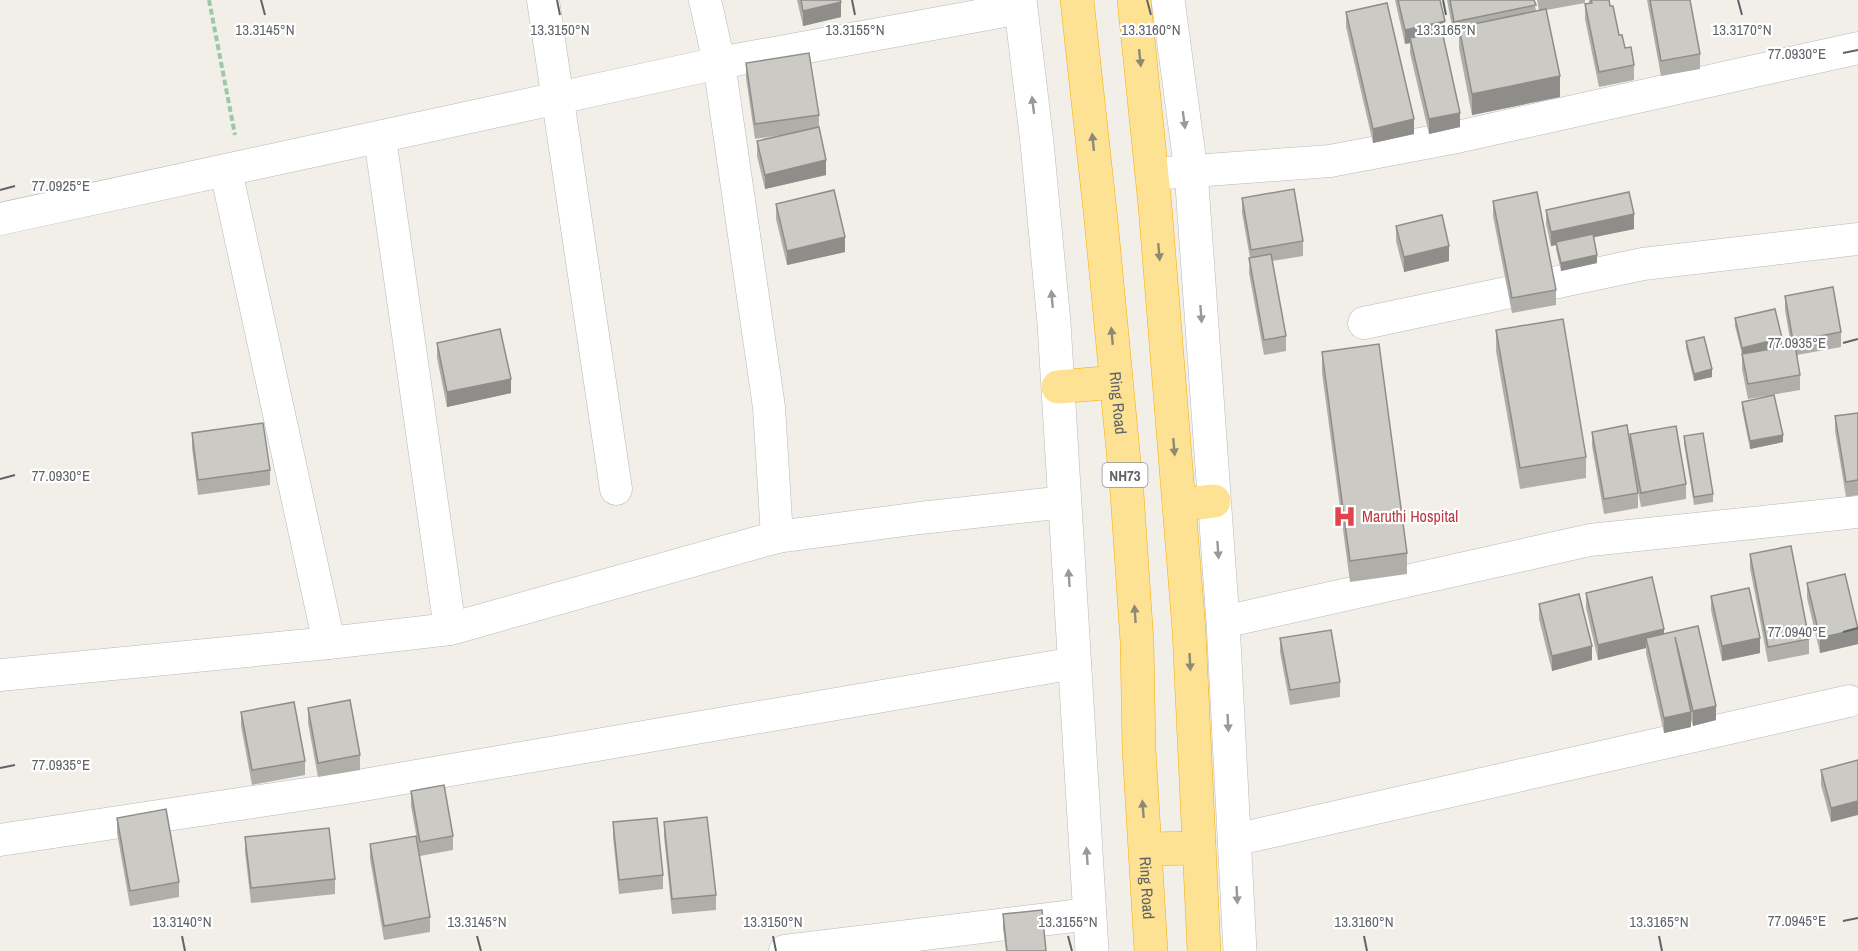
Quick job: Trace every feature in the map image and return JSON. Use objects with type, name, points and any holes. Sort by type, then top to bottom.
[{"type":"highway","name":"Ring Road","points":[[1077,0],[1127,493],[1137,642],[1139,749],[1151,951]]},
{"type":"highway","points":[[1134,0],[1152,174],[1189,630],[1204,951]]},
{"type":"highway","points":[[1058,387],[1116,382]]},
{"type":"highway","points":[[1179,505],[1214,501]]},
{"type":"highway","points":[[1146,849],[1199,848]]},
{"type":"street","points":[[543,0],[616,489]]},
{"type":"street","points":[[705,0],[719,63],[769,407],[777,537]]},
{"type":"street","points":[[1168,0],[1191,171],[1223,622],[1240,951]]},
{"type":"street","points":[[0,219],[558,100],[719,63],[1021,4],[1037,143],[1058,387],[1092,951]]},
{"type":"street","points":[[1152,174],[1341,159],[1457,137],[1858,48]]},
{"type":"street","points":[[380,138],[450,629]]},
{"type":"street","points":[[234,169],[329,644]]},
{"type":"street","points":[[1364,322],[1643,264],[1858,239]]},
{"type":"street","points":[[0,675],[329,644],[450,629],[777,537],[1065,501]]},
{"type":"street","points":[[1223,622],[1590,540],[1858,512]]},
{"type":"street","points":[[0,840],[346,788],[1075,663]]},
{"type":"street","points":[[1234,840],[1849,701]]},
{"type":"street","points":[[785,951],[1090,915]]},
{"type":"path","points":[[209,0],[234,169]]},
{"type":"building","points":[[801,0],[840,0],[841,2],[803,11]]},
{"type":"building","points":[[1398,0],[1440,0],[1445,21],[1405,30]]},
{"type":"building","points":[[1450,0],[1534,0],[1536,5],[1454,22]]},
{"type":"building","points":[[1591,0],[1609,0],[1610,6],[1613,6],[1619,35],[1622,35],[1625,48],[1631,47],[1634,65],[1599,72],[1585,4],[1592,3]]},
{"type":"building","points":[[1650,0],[1690,0],[1700,54],[1661,61]]},
{"type":"building","points":[[1387,3],[1414,119],[1373,129],[1346,12]]},
{"type":"building","points":[[1546,9],[1560,76],[1472,94],[1459,27]]},
{"type":"building","points":[[1442,31],[1460,113],[1429,119],[1410,38]]},
{"type":"building","points":[[809,53],[819,115],[755,124],[746,63]]},
{"type":"building","points":[[819,127],[826,160],[765,175],[757,141]]},
{"type":"building","points":[[1294,189],[1303,241],[1251,250],[1242,198]]},
{"type":"building","points":[[834,190],[845,237],[787,251],[776,204]]},
{"type":"building","points":[[1537,192],[1556,290],[1512,298],[1493,201]]},
{"type":"building","points":[[1629,192],[1634,214],[1551,232],[1546,210]]},
{"type":"building","points":[[1442,215],[1449,246],[1404,257],[1396,226]]},
{"type":"building","points":[[1593,234],[1597,255],[1561,263],[1556,242]]},
{"type":"building","points":[[1271,254],[1286,336],[1264,340],[1249,258]]},
{"type":"building","points":[[1833,287],[1841,332],[1793,341],[1785,296]]},
{"type":"building","points":[[1775,309],[1782,338],[1742,348],[1735,318]]},
{"type":"building","points":[[1563,319],[1586,457],[1520,468],[1496,330]]},
{"type":"building","points":[[500,329],[511,379],[447,392],[437,343]]},
{"type":"building","points":[[1704,337],[1712,369],[1694,374],[1686,341]]},
{"type":"building","points":[[1379,344],[1407,553],[1350,561],[1322,352]]},
{"type":"building","points":[[1795,345],[1800,375],[1748,384],[1742,354]]},
{"type":"building","points":[[1774,395],[1783,435],[1750,441],[1742,402]]},
{"type":"building","points":[[1858,413],[1858,480],[1846,482],[1835,416]]},
{"type":"building","points":[[263,423],[270,470],[198,480],[192,433]]},
{"type":"building","points":[[1627,425],[1638,493],[1604,499],[1592,432]]},
{"type":"building","points":[[1676,426],[1686,484],[1641,493],[1630,434]]},
{"type":"building","points":[[1703,433],[1713,494],[1694,497],[1684,436]]},
{"type":"building","points":[[1791,546],[1809,639],[1768,647],[1750,554]]},
{"type":"building","points":[[1845,574],[1858,629],[1820,638],[1807,583]]},
{"type":"building","points":[[1652,577],[1664,629],[1598,645],[1586,593]]},
{"type":"building","points":[[1749,588],[1760,638],[1722,646],[1711,596]]},
{"type":"building","points":[[1579,594],[1592,646],[1552,656],[1539,604]]},
{"type":"building","points":[[1698,626],[1716,706],[1693,711],[1675,637],[1691,712],[1664,718],[1646,638]]},
{"type":"building","points":[[1331,630],[1340,682],[1290,690],[1280,638]]},
{"type":"building","points":[[350,700],[360,755],[318,763],[308,708]]},
{"type":"building","points":[[294,702],[305,761],[252,770],[241,712]]},
{"type":"building","points":[[1858,760],[1858,801],[1831,808],[1821,770]]},
{"type":"building","points":[[444,785],[453,836],[420,842],[411,791]]},
{"type":"building","points":[[166,809],[179,882],[130,891],[117,818]]},
{"type":"building","points":[[707,817],[716,895],[672,899],[664,822]]},
{"type":"building","points":[[657,818],[663,875],[619,880],[613,822]]},
{"type":"building","points":[[329,828],[335,879],[251,888],[245,837]]},
{"type":"building","points":[[416,836],[430,917],[384,926],[370,844]]},
{"type":"building","points":[[1042,910],[1046,951],[1007,951],[1003,914]]},
{"type":"place","name":"Maruthi Hospital","points":[[1344,516]]}]
